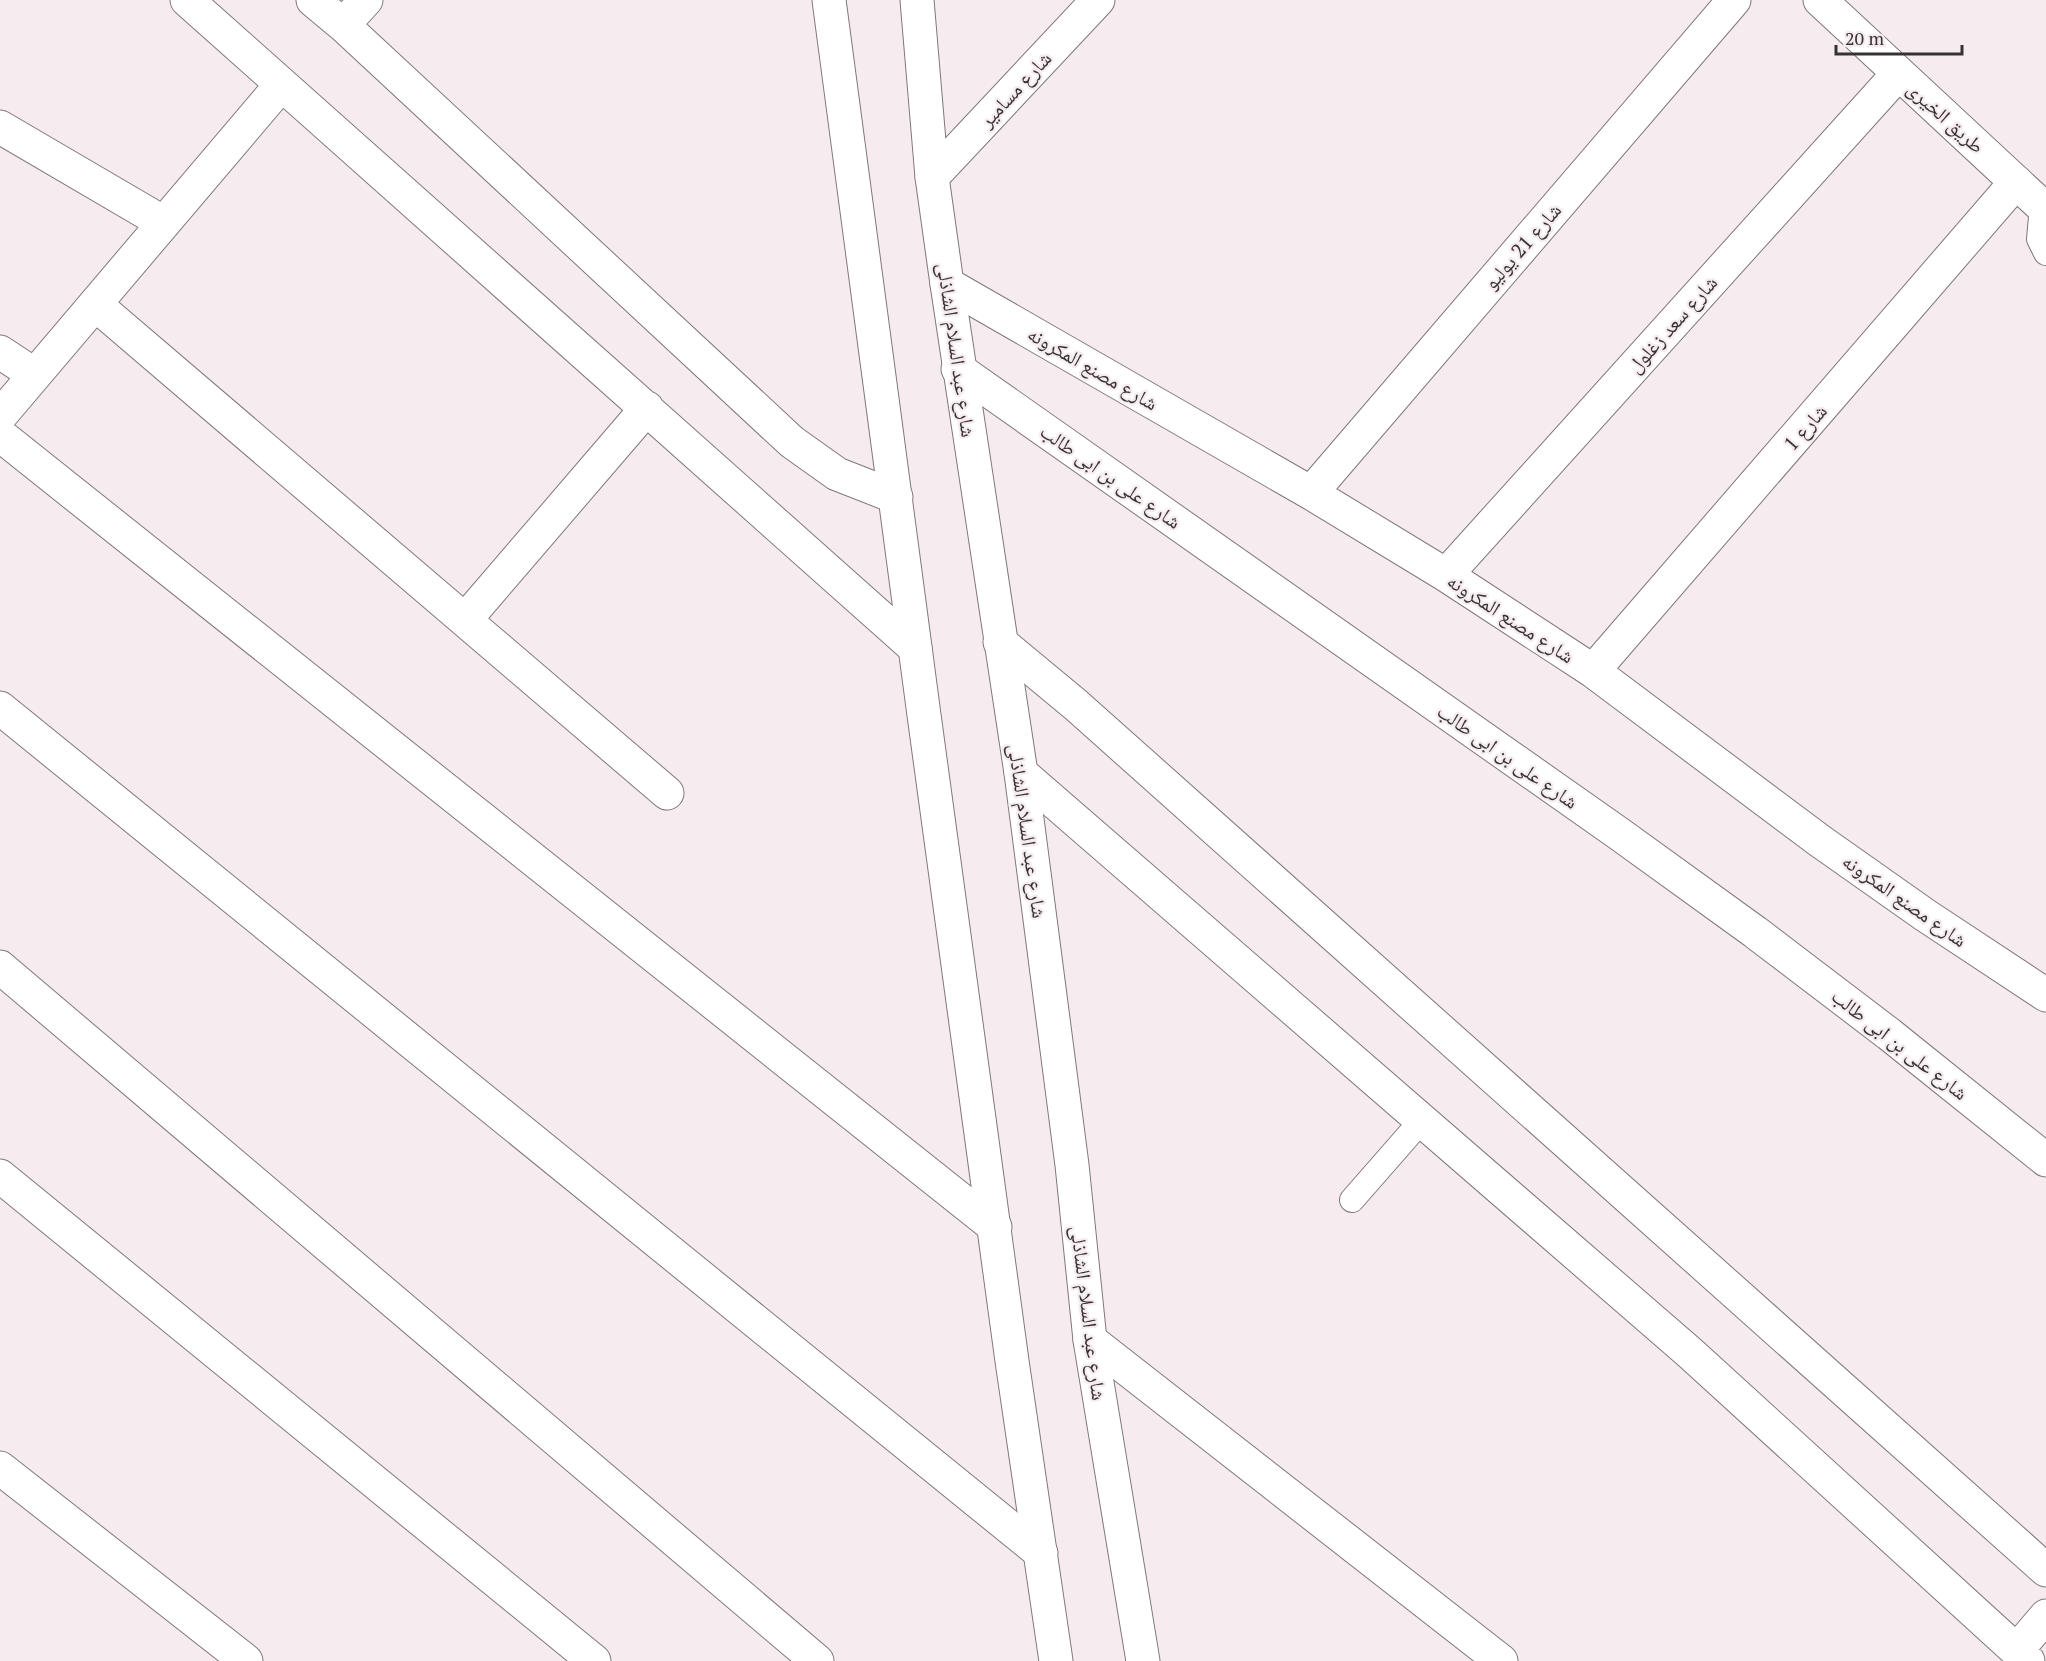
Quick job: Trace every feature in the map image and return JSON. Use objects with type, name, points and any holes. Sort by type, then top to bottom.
[{"type":"street","points":[[187,0],[915,648]]},
{"type":"street","points":[[313,0],[343,25],[792,442],[837,474],[896,497]]},
{"type":"street","points":[[343,25],[366,0]]},
{"type":"street","points":[[829,0],[915,648],[1056,1661]]},
{"type":"street","name":"شارع عبد السلام الشاذلى","points":[[917,0],[932,177],[946,284],[1020,773],[1070,1153],[1090,1340],[1143,1660]]},
{"type":"street","name":"شارع مسامير","points":[[932,177],[1098,0]]},
{"type":"street","name":"شارع 21 يوليو","points":[[1311,493],[1734,0]]},
{"type":"street","name":"طريق الخيرى","points":[[1820,0],[2044,208]]},
{"type":"street","name":"شارع سعد زغلول","points":[[1446,575],[1898,74]]},
{"type":"street","points":[[0,416],[281,86]]},
{"type":"street","points":[[0,128],[164,223]]},
{"type":"street","name":"شارع 1","points":[[1593,671],[2016,182]]},
{"type":"street","name":"شارع مصنع المكرونه","points":[[946,284],[1311,493],[1446,575],[1593,671],[1820,841],[1925,915],[2046,995]]},
{"type":"street","points":[[95,304],[667,793]]},
{"type":"street","points":[[0,352],[35,375]]},
{"type":"street","name":"شارع على بن ابى طالب","points":[[958,369],[1755,932],[2046,1160]]},
{"type":"street","points":[[465,620],[646,408]]},
{"type":"street","points":[[0,435],[995,1227]]},
{"type":"street","points":[[1000,642],[1076,705],[2046,1570]]},
{"type":"street","points":[[0,708],[1041,1552]]},
{"type":"street","points":[[1020,773],[1689,1352],[2023,1656],[2046,1616]]},
{"type":"street","points":[[0,967],[817,1661]]},
{"type":"street","points":[[0,1176],[594,1661]]},
{"type":"street","points":[[1090,1340],[1501,1661]]},
{"type":"street","points":[[0,1468],[246,1661]]},
{"type":"lane","points":[[2044,208],[2039,239],[2046,253]]},
{"type":"lane","points":[[1352,1200],[1422,1120]]}]
